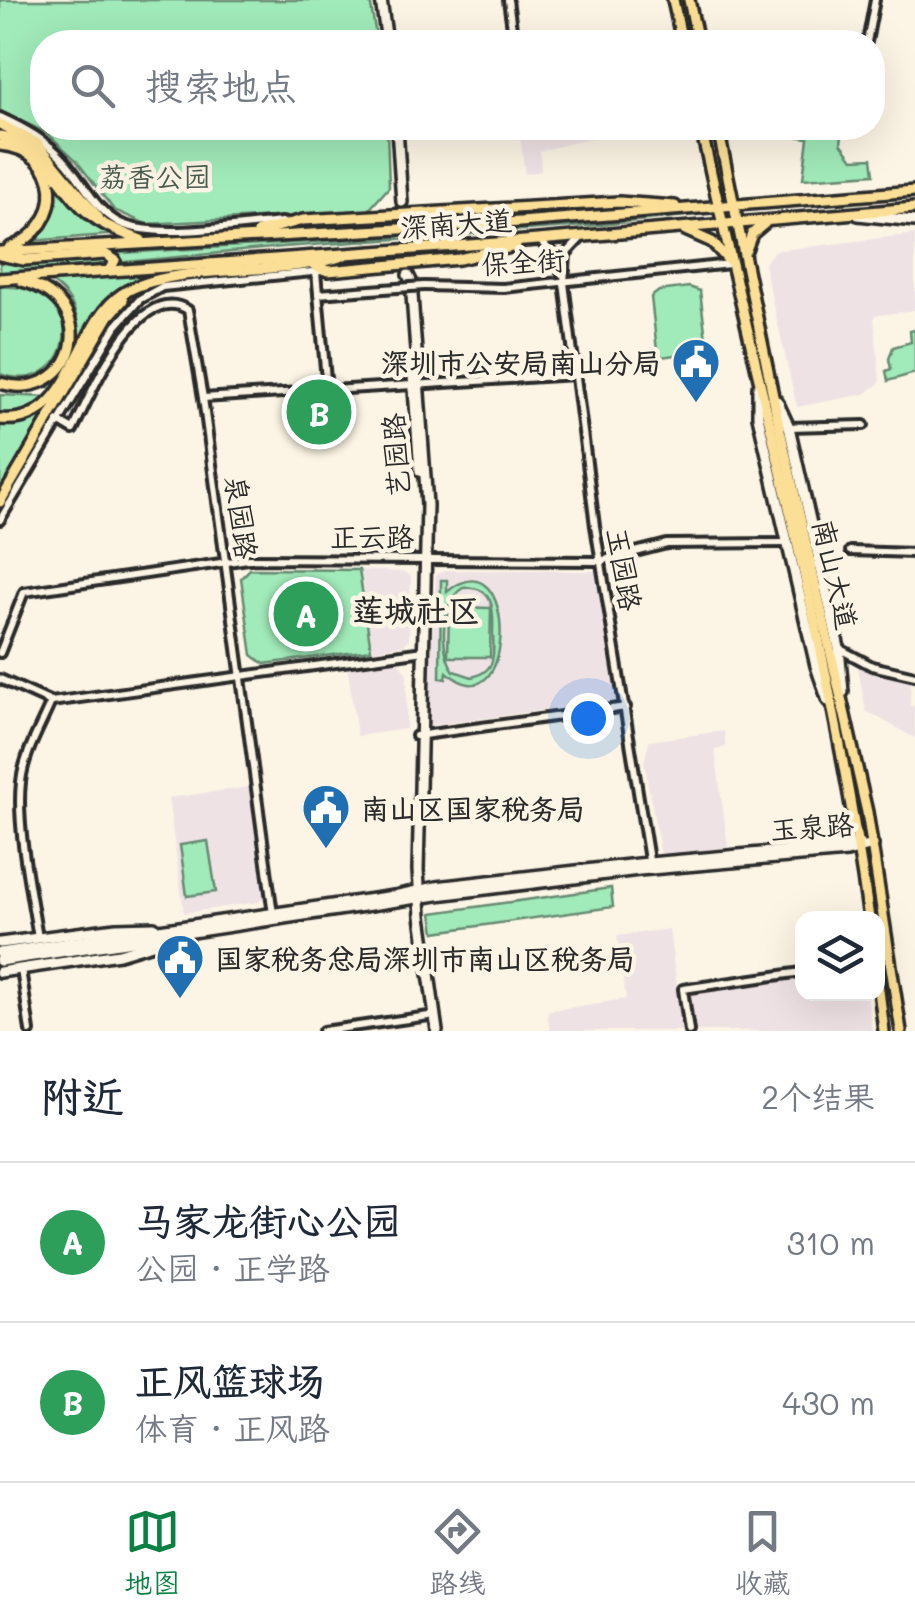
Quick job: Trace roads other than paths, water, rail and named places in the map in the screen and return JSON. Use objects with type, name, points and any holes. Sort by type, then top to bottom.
[{"type":"main road","points":[[672,0],[679,30]]},
{"type":"main road","points":[[688,0],[695,30]]},
{"type":"main road","points":[[0,120],[30,137]]},
{"type":"main road","points":[[0,136],[30,146],[87,213],[149,242]]},
{"type":"main road","points":[[33,140],[103,223]]},
{"type":"main road","name":"南山大道","points":[[704,140],[812,614],[867,911]]},
{"type":"main road","name":"南山大道","points":[[721,140],[784,450],[873,845],[901,1031]]},
{"type":"main road","points":[[0,144],[16,147],[36,160],[44,169],[51,192],[48,215],[34,235],[0,252]]},
{"type":"main road","name":"深南大道","points":[[0,252],[520,222],[915,192]]},
{"type":"main road","points":[[248,236],[293,221],[641,202],[688,208]]},
{"type":"main road","points":[[520,222],[564,205]]},
{"type":"main road","name":"深南大道","points":[[2,279],[915,208]]},
{"type":"main road","points":[[746,258],[752,234],[757,227],[773,220]]},
{"type":"main road","points":[[672,229],[704,237],[720,248],[730,264]]},
{"type":"main road","points":[[274,258],[328,270],[459,259],[538,240]]},
{"type":"main road","points":[[0,252],[24,260],[106,254],[115,260],[107,271]]},
{"type":"main road","points":[[0,419],[13,420],[40,412],[112,302],[134,287],[170,278],[314,268],[356,252]]},
{"type":"main road","points":[[0,383],[33,386],[51,376],[64,363],[72,340],[62,304],[48,290],[2,279]]},
{"type":"main road","points":[[0,501],[110,316],[127,296],[150,282]]},
{"type":"main road","points":[[802,606],[812,614]]},
{"type":"main road","points":[[880,1001],[884,1031]]},
{"type":"street","points":[[381,0],[385,30]]},
{"type":"street","points":[[508,0],[512,30]]},
{"type":"street","points":[[869,30],[875,0]]},
{"type":"street","points":[[0,120],[30,133]]},
{"type":"street","points":[[42,140],[63,158],[105,212],[120,222],[164,231],[293,221]]},
{"type":"street","points":[[398,140],[402,202]]},
{"type":"street","points":[[851,214],[915,220]]},
{"type":"street","points":[[564,280],[569,248],[583,236]]},
{"type":"street","points":[[538,240],[554,253],[564,280]]},
{"type":"street","name":"保全街","points":[[318,294],[424,286],[504,288],[730,264]]},
{"type":"street","points":[[0,520],[116,326],[127,311],[151,292],[174,284],[314,268],[328,390]]},
{"type":"street","name":"艺园路","points":[[416,384],[408,274],[424,558],[417,895],[434,1031]]},
{"type":"street","name":"玉园路","points":[[564,280],[600,561],[650,866]]},
{"type":"street","name":"泉园路","points":[[58,421],[72,430],[124,335],[139,318],[158,307],[181,305],[190,313],[273,914]]},
{"type":"street","points":[[204,398],[575,375]]},
{"type":"street","points":[[758,387],[758,416],[816,666],[830,707]]},
{"type":"street","points":[[777,401],[789,428],[839,648],[844,704]]},
{"type":"street","points":[[789,428],[864,425]]},
{"type":"street","name":"正云路","points":[[0,653],[24,592],[226,562],[424,558],[600,561],[667,544],[788,543]]},
{"type":"street","points":[[850,551],[915,552]]},
{"type":"street","points":[[839,648],[872,666],[915,676]]},
{"type":"street","points":[[0,679],[51,702],[422,652]]},
{"type":"street","points":[[38,938],[21,813],[21,782],[51,702]]},
{"type":"street","points":[[419,735],[626,707]]},
{"type":"street","name":"玉泉路","points":[[0,961],[273,914],[650,866],[873,845]]},
{"type":"street","name":"艺园路","points":[[417,895],[434,1031]]},
{"type":"street","name":"玉泉路","points":[[0,953],[417,895]]},
{"type":"street","points":[[0,943],[131,926],[172,932]]},
{"type":"street","points":[[0,972],[118,954],[172,932]]},
{"type":"street","points":[[21,968],[30,1031]]},
{"type":"street","points":[[689,1031],[683,989],[795,973]]},
{"type":"street","points":[[324,1031],[430,1016]]},
{"type":"tunnel","points":[[402,202],[408,275]]},
{"type":"place","name":"深圳市公安局南山分局","points":[[696,404]]},
{"type":"place","name":"正风篮球场","points":[[319,412]]},
{"type":"place","name":"马家龙街心公园","points":[[306,614]]},
{"type":"place","name":"南山区国家税务局","points":[[326,850]]},
{"type":"place","name":"国家税务总局深圳市南山区税务局","points":[[180,1000]]},
{"type":"district","name":"莲城社区","points":[[416,609]]},
{"type":"park label","name":"荔香公园","points":[[155,176]]}]
